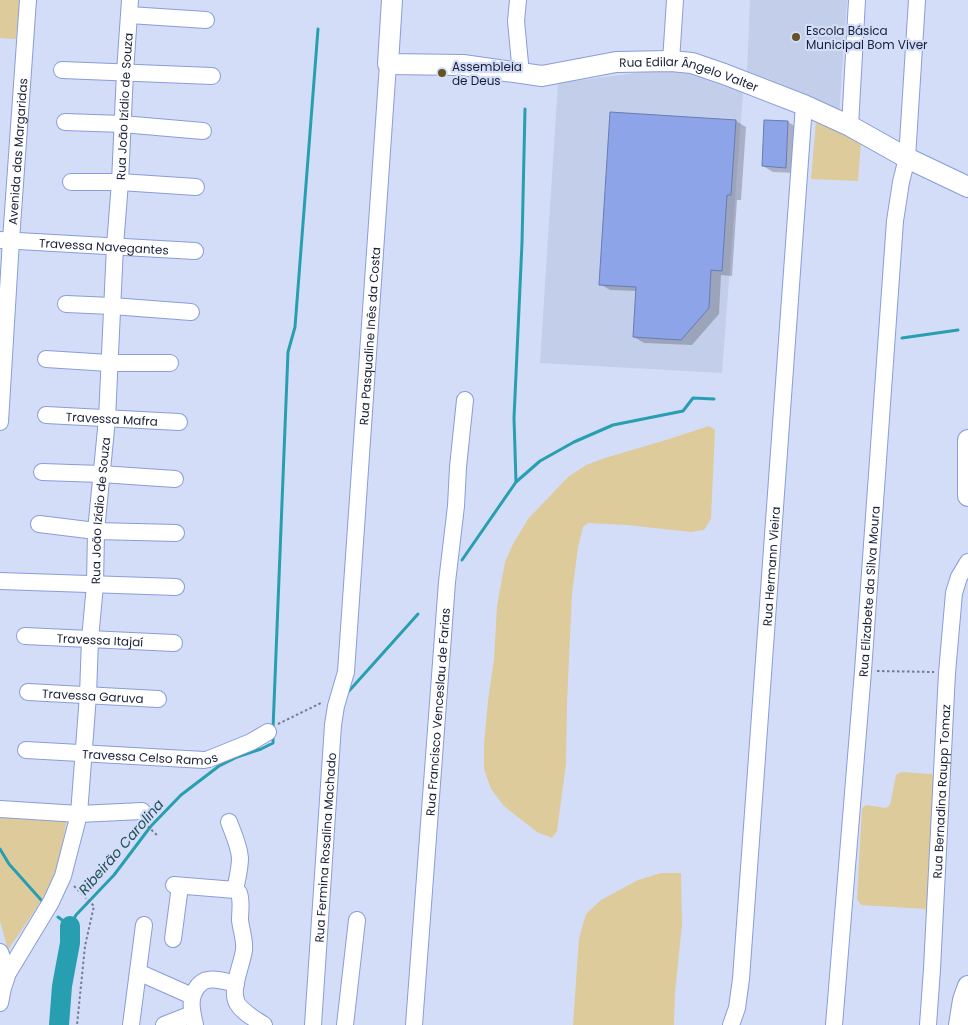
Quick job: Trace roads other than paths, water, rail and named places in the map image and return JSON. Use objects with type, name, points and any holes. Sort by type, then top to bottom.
[{"type":"main road","name":"Rua Pasqualine Inês da Costa","points":[[388,64],[392,0]]},
{"type":"main road","name":"Rua Edilar Ângelo Valter","points":[[388,64],[463,65],[542,76],[616,62],[686,62],[702,66],[804,105],[850,126],[907,158],[968,187]]},
{"type":"main road","points":[[968,440],[968,496]]},
{"type":"main road","points":[[959,1025],[963,1000],[968,986]]},
{"type":"street","name":"Avenida das Margaridas","points":[[0,422],[6,240],[28,0]]},
{"type":"street","points":[[518,0],[516,21],[521,74]]},
{"type":"street","points":[[671,61],[675,0]]},
{"type":"street","points":[[850,126],[857,0]]},
{"type":"street","name":"Rua Elizabete da Silva Moura","points":[[834,1025],[863,671],[895,221],[907,158],[916,0]]},
{"type":"street","points":[[129,7],[206,20]]},
{"type":"street","name":"Rua João Izídio de Souza","points":[[0,1003],[8,973],[51,902],[63,876],[79,814],[95,585],[96,531],[107,418],[129,7]]},
{"type":"street","name":"Rua Pasqualine Inês da Costa","points":[[346,672],[388,64]]},
{"type":"street","points":[[62,70],[212,76]]},
{"type":"street","name":"Rua Hermann Vieira","points":[[731,1025],[737,1008],[741,979],[804,105]]},
{"type":"street","points":[[65,122],[122,124],[203,132]]},
{"type":"street","points":[[71,182],[120,182],[196,187]]},
{"type":"street","name":"Travessa Navegantes","points":[[6,240],[195,251]]},
{"type":"street","points":[[66,304],[191,312]]},
{"type":"street","points":[[46,359],[109,363],[170,363]]},
{"type":"street","name":"Rua Francisco Venceslau de Farias","points":[[414,1025],[447,582],[465,400]]},
{"type":"street","name":"Travessa Mafra","points":[[46,415],[179,422]]},
{"type":"street","points":[[42,472],[176,479]]},
{"type":"street","points":[[40,524],[96,531],[176,533]]},
{"type":"street","name":"Rua Bernadina Raupp Tomaz","points":[[928,1025],[947,673],[954,593],[959,577],[968,562]]},
{"type":"street","points":[[0,581],[176,588]]},
{"type":"street","name":"Travessa Itajaí","points":[[25,636],[174,643]]},
{"type":"street","name":"Rua Fermina Rosalina Machado","points":[[312,1025],[333,725],[338,694],[346,672]]},
{"type":"street","name":"Travessa Garuva","points":[[28,692],[158,699]]},
{"type":"street","name":"Travessa Celso Ramos","points":[[26,750],[204,760],[251,742],[274,727]]},
{"type":"street","points":[[0,808],[79,814],[139,815]]},
{"type":"street","points":[[229,822],[240,859],[234,890]]},
{"type":"street","points":[[174,939],[177,885],[234,890],[239,893],[241,899],[240,919],[244,943],[236,984],[236,1001],[263,1025]]},
{"type":"street","points":[[345,1025],[357,920]]},
{"type":"street","points":[[131,1025],[144,925]]},
{"type":"street","points":[[0,952],[8,973]]},
{"type":"street","points":[[138,972],[192,996]]},
{"type":"street","points":[[164,1025],[193,1019],[192,996],[198,986],[204,981],[218,980],[236,984]]},
{"type":"street","points":[[964,1025],[968,1022]]},
{"type":"waterway","points":[[273,729],[288,352],[295,327],[318,29]]},
{"type":"waterway","points":[[516,482],[514,418],[522,243],[525,109]]},
{"type":"waterway","name":"Ribeirão Carolina","points":[[902,338],[958,330]]},
{"type":"waterway","name":"Ribeirão Carolina","points":[[462,560],[516,482],[540,461],[574,442],[613,425],[683,411],[693,398],[714,399]]},
{"type":"waterway","name":"Ribeirão Carolina","points":[[349,691],[418,614]]},
{"type":"waterway","name":"Ribeirão Carolina","points":[[58,917],[70,926],[76,915],[114,875],[151,826],[181,795],[219,766],[273,743],[273,735]]},
{"type":"waterway","points":[[0,849],[9,864],[42,901]]},
{"type":"waterway","points":[[59,1025],[62,986],[70,943],[70,926]]},
{"type":"place","name":"Escola Básica Municipal Bom Viver","points":[[796,37]]},
{"type":"place","name":"Assembleia de Deus","points":[[442,73]]}]
